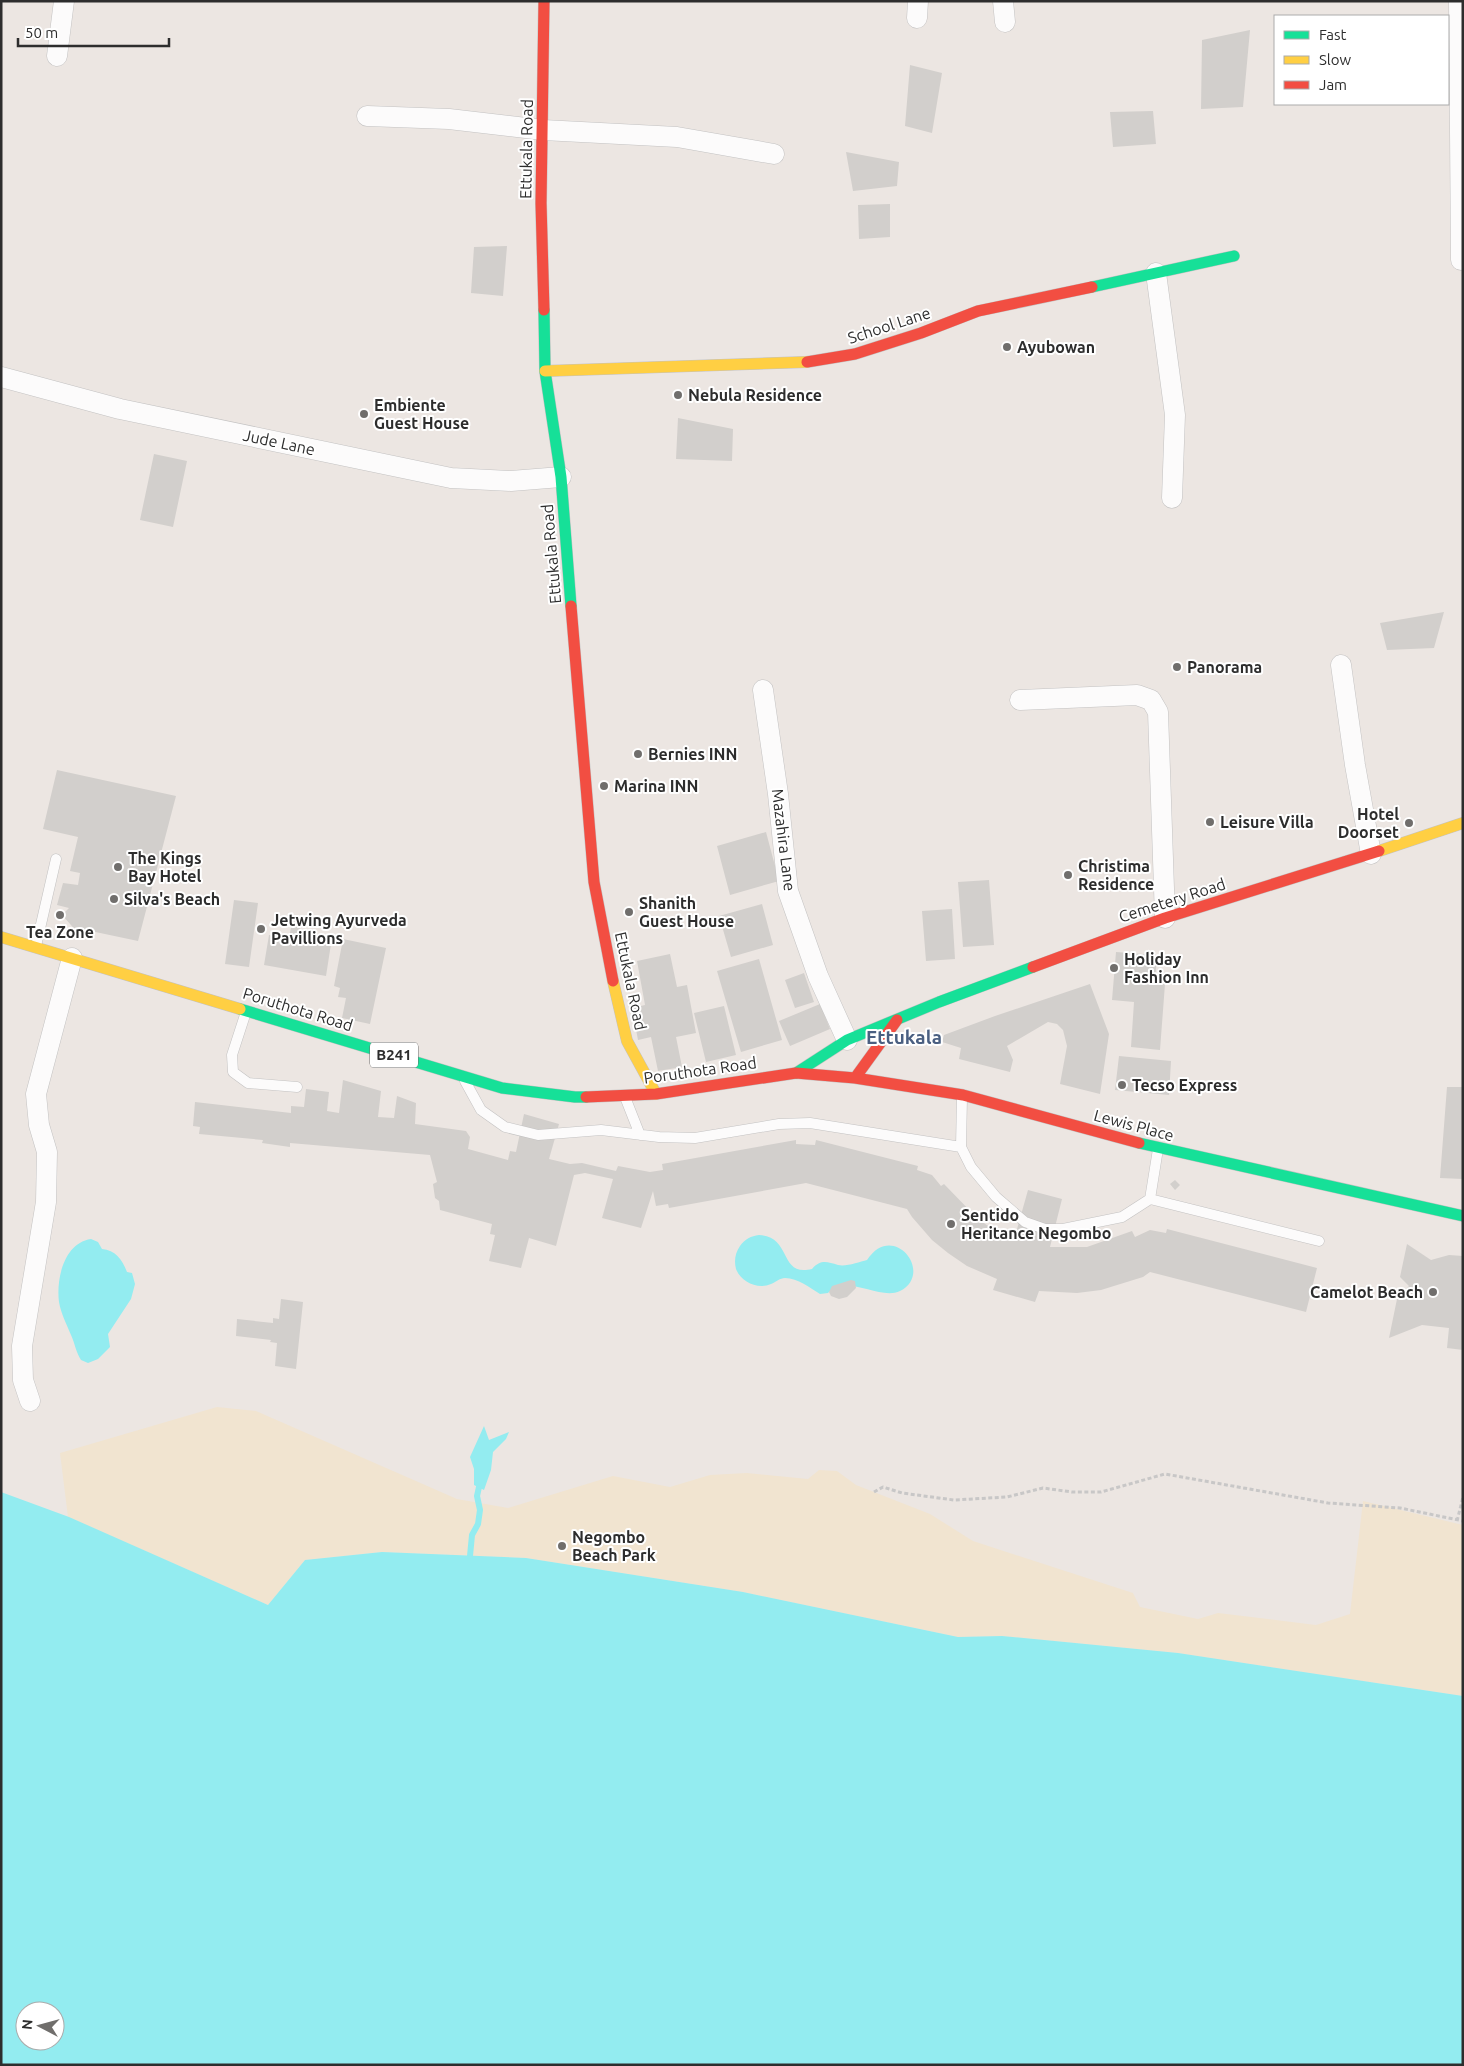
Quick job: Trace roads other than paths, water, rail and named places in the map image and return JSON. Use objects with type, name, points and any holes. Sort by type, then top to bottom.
[{"type":"street","points":[[57,56],[64,1]]},
{"type":"street","name":"Ettukala Road","points":[[544,1],[541,203],[545,371],[561,477],[594,882],[612,978],[628,1041],[656,1094]]},
{"type":"street","points":[[1003,1],[1005,22]]},
{"type":"street","points":[[1459,1],[1461,260]]},
{"type":"street","points":[[368,116],[449,119],[543,130],[677,137],[774,154]]},
{"type":"street","name":"School Lane","points":[[545,371],[707,364],[801,363],[855,354],[921,333],[978,311],[1234,256]]},
{"type":"street","points":[[1156,273],[1175,415],[1172,498]]},
{"type":"street","name":"Jude Lane","points":[[1,377],[120,409],[451,478],[511,482],[561,477]]},
{"type":"street","points":[[1341,665],[1355,765],[1371,854]]},
{"type":"street","name":"Mazahira Lane","points":[[763,690],[778,794],[788,891],[818,976],[847,1040]]},
{"type":"street","points":[[1020,700],[1137,695],[1151,700],[1158,712],[1165,918]]},
{"type":"street","name":"Cemetery Road","points":[[796,1073],[847,1040],[939,1002],[1165,918],[1371,854],[1463,823]]},
{"type":"street","name":"Poruthota Road","points":[[1,938],[502,1088],[575,1097],[624,1096],[656,1094],[796,1073]]},
{"type":"street","points":[[30,1401],[23,1380],[22,1346],[46,1202],[47,1152],[39,1125],[36,1094],[72,958]]},
{"type":"street","points":[[855,1078],[896,1020]]},
{"type":"street","name":"Lewis Place","points":[[796,1073],[855,1078],[962,1095],[1158,1148],[1463,1216]]},
{"type":"lane","points":[[36,947],[56,859]]},
{"type":"lane","points":[[247,1011],[232,1056],[233,1072],[248,1083],[297,1087]]},
{"type":"lane","points":[[463,1076],[480,1110],[505,1128],[538,1135],[601,1130],[640,1135],[695,1138],[779,1124],[810,1123],[961,1147]]},
{"type":"lane","points":[[962,1095],[961,1147],[971,1167],[996,1198],[1025,1222],[1045,1229],[1063,1229],[1122,1217],[1150,1199],[1319,1240]]},
{"type":"lane","points":[[624,1096],[640,1135]]},
{"type":"lane","points":[[1150,1199],[1158,1148]]},
{"type":"water","points":[[759,1235],[770,1237],[777,1242],[789,1262],[801,1270],[812,1269],[824,1262],[849,1265],[867,1260],[877,1249],[888,1245],[898,1247],[906,1254],[912,1263],[913,1273],[910,1283],[900,1291],[892,1293],[844,1286],[835,1288],[828,1293],[820,1294],[799,1281],[790,1278],[781,1279],[766,1286],[750,1284],[738,1274],[735,1260],[737,1251],[742,1244],[748,1238]]},
{"type":"water","points":[[91,1239],[98,1242],[102,1249],[111,1251],[118,1256],[127,1272],[132,1273],[135,1284],[131,1299],[108,1334],[110,1347],[98,1359],[88,1363],[81,1360],[78,1354],[61,1311],[58,1293],[61,1273],[68,1255],[74,1247]]},
{"type":"water","points":[[484,1426],[489,1440],[509,1432],[506,1439],[493,1452],[491,1470],[484,1490],[474,1485],[474,1469],[470,1457]]},
{"type":"water","points":[[1,1492],[69,1517],[268,1605],[305,1560],[382,1552],[526,1558],[743,1592],[958,1637],[1002,1636],[1178,1653],[1463,1696],[1463,2065],[1,2065]]},
{"type":"waterway","points":[[470,1556],[472,1535],[478,1524],[480,1510],[477,1496],[479,1487]]},
{"type":"place","name":"Ayubowan","points":[[1007,347]]},
{"type":"place","name":"Nebula Residence","points":[[678,395]]},
{"type":"place","name":"Embiente Guest House","points":[[364,414]]},
{"type":"place","name":"Panorama","points":[[1177,667]]},
{"type":"place","name":"Bernies INN","points":[[638,754]]},
{"type":"place","name":"Marina INN","points":[[604,786]]},
{"type":"place","name":"Leisure Villa","points":[[1210,822]]},
{"type":"place","name":"Hotel Doorset","points":[[1409,823]]},
{"type":"place","name":"The Kings Bay Hotel","points":[[118,867]]},
{"type":"place","name":"Christima Residence","points":[[1068,875]]},
{"type":"place","name":"Silva's Beach","points":[[114,899]]},
{"type":"place","name":"Shanith Guest House","points":[[629,912]]},
{"type":"place","name":"Tea Zone","points":[[60,915]]},
{"type":"place","name":"Jetwing Ayurveda Pavillions","points":[[261,929]]},
{"type":"place","name":"Holiday Fashion Inn","points":[[1114,968]]},
{"type":"place","name":"Tecso Express","points":[[1122,1085]]},
{"type":"place","name":"Sentido Heritance Negombo","points":[[951,1224]]},
{"type":"place","name":"Camelot Beach","points":[[1433,1292]]},
{"type":"place","name":"Negombo Beach Park","points":[[562,1546]]},
{"type":"district","name":"Ettukala","points":[[904,1037]]}]
